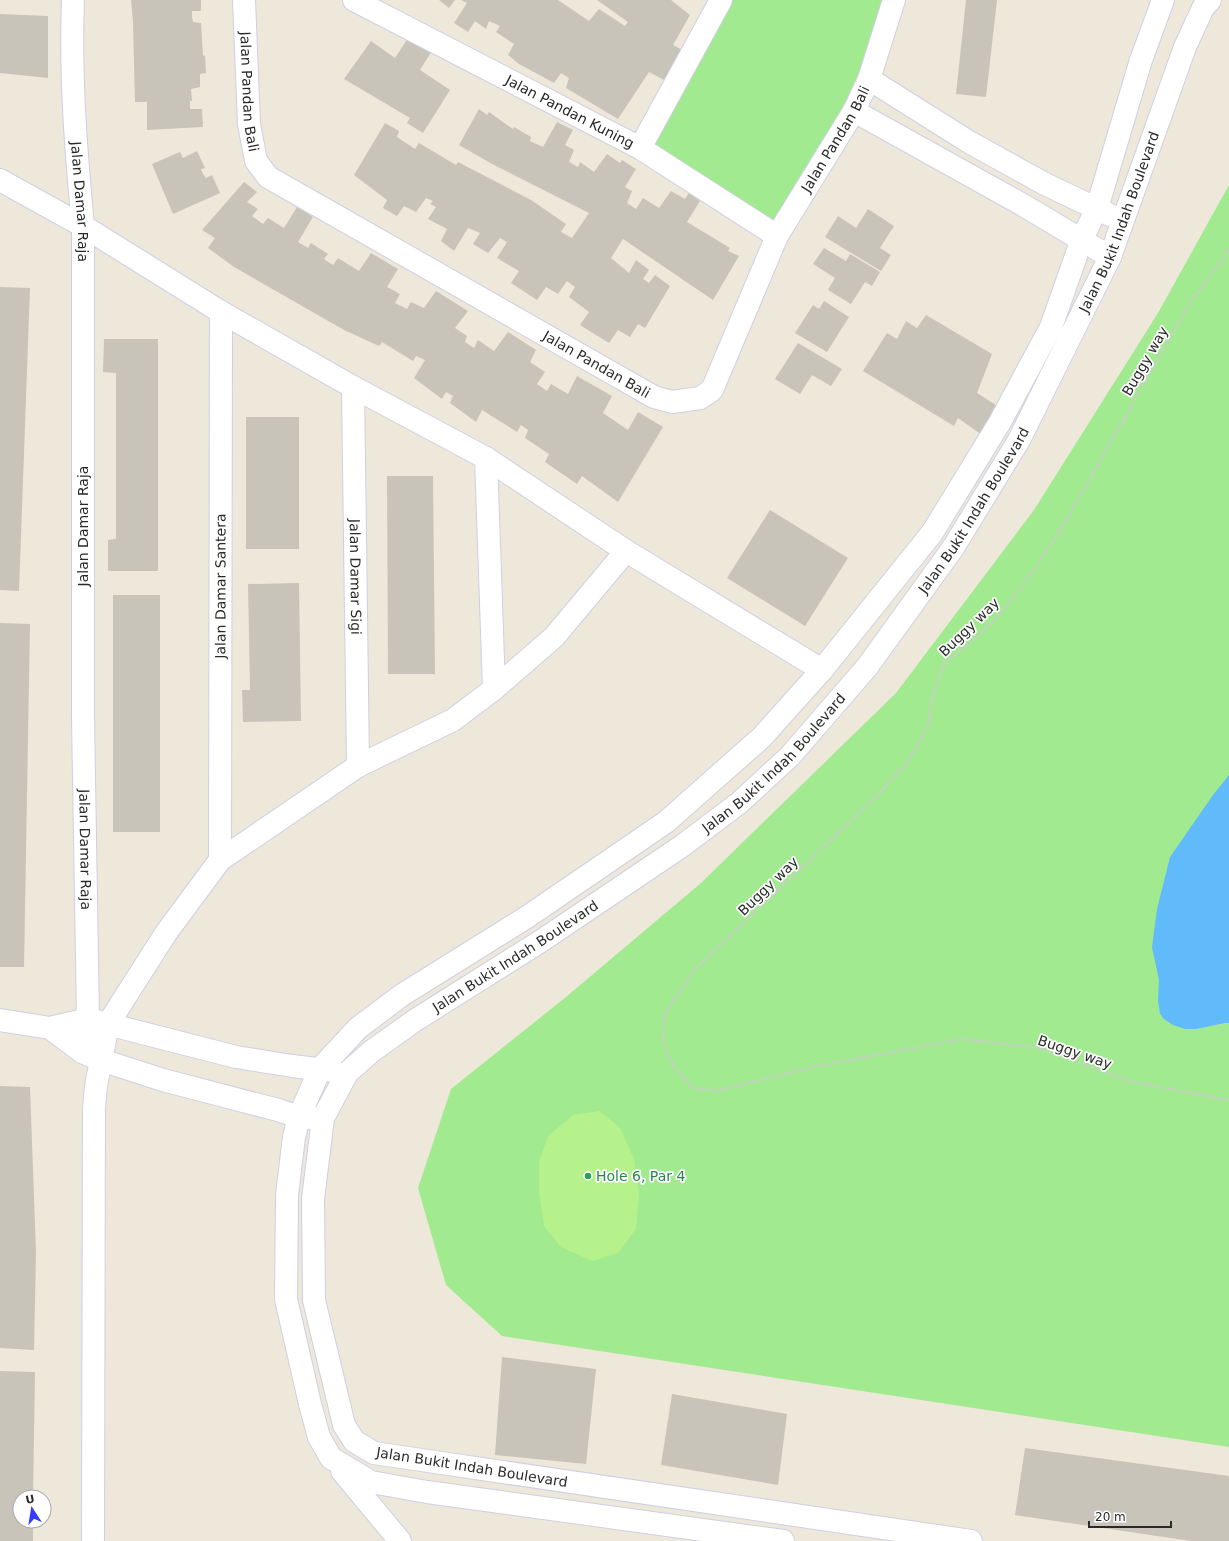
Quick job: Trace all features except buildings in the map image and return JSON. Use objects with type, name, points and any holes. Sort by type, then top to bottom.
[{"type":"street","name":"Jalan Damar Raja","points":[[73,0],[72,25],[75,149],[83,226],[83,716],[98,1022]]},
{"type":"street","name":"Jalan Pandan Bali","points":[[244,0],[249,124],[256,161],[268,177],[654,397],[672,402],[700,398],[712,390],[777,236],[854,111],[869,80],[894,0]]},
{"type":"street","name":"Jalan Pandan Kuning","points":[[354,0],[640,148],[777,236]]},
{"type":"street","points":[[640,148],[721,0]]},
{"type":"street","points":[[400,1541],[331,1458],[319,1437],[286,1299],[287,1194],[294,1137],[299,1117],[320,1069],[358,1028],[402,995],[527,917],[666,822],[762,737],[822,670],[932,533],[1000,422],[1051,327],[1082,239],[1097,208],[1141,60],[1163,0]]},
{"type":"street","name":"Jalan Bukit Indah Boulevard","points":[[971,1541],[886,1535],[374,1453],[354,1441],[344,1425],[314,1300],[313,1199],[324,1118],[348,1073],[372,1051],[414,1021],[541,941],[682,846],[739,803],[790,756],[868,667],[953,548],[1019,440],[1110,257],[1185,47],[1204,8],[1210,0]]},
{"type":"street","points":[[869,80],[976,145],[1045,184],[1097,208],[1122,222]]},
{"type":"street","points":[[854,111],[1023,205],[1110,257]]},
{"type":"street","points":[[0,180],[83,226],[221,312],[353,387],[486,458],[626,551],[822,670]]},
{"type":"street","name":"Jalan Damar Santera","points":[[220,860],[221,312]]},
{"type":"street","name":"Jalan Damar Sigi","points":[[353,387],[358,766]]},
{"type":"street","points":[[486,458],[494,689]]},
{"type":"street","points":[[93,1541],[94,1108],[91,1056],[98,1022],[220,860],[358,766],[453,720],[494,689],[554,637],[626,551]]},
{"type":"street","points":[[0,1020],[50,1028],[98,1022],[236,1056],[292,1066],[348,1073]]},
{"type":"street","points":[[50,1028],[91,1056],[163,1080],[278,1110],[299,1117],[324,1118]]},
{"type":"street","points":[[331,1458],[371,1482],[427,1492],[784,1541]]},
{"type":"path","name":"Buggy way","points":[[1229,250],[1188,306],[1064,524],[1033,572],[999,615],[970,643],[944,664],[933,695],[928,726],[908,761],[878,796],[696,968],[664,1015],[663,1040],[670,1061],[691,1087],[716,1091],[817,1066],[962,1038],[1039,1048],[1132,1082],[1229,1100]]},
{"type":"green space","points":[[722,0],[892,0],[867,78],[778,234],[636,146]]},
{"type":"green space","points":[[1229,185],[1229,1447],[502,1336],[446,1285],[418,1188],[451,1089],[566,997],[701,883],[896,693],[1034,510],[1158,313]]},
{"type":"green space","name":"Hole 6, Par 4","points":[[600,1111],[620,1128],[634,1159],[639,1196],[636,1229],[618,1253],[592,1261],[561,1247],[544,1226],[539,1191],[539,1162],[548,1136],[573,1115]]},
{"type":"water","points":[[1229,775],[1229,1023],[1196,1029],[1185,1029],[1173,1025],[1164,1019],[1160,1014],[1158,1000],[1159,980],[1152,947],[1157,909],[1170,857],[1213,795]]},
{"type":"place","name":"Hole 6, Par 4","points":[[588,1176]]}]
